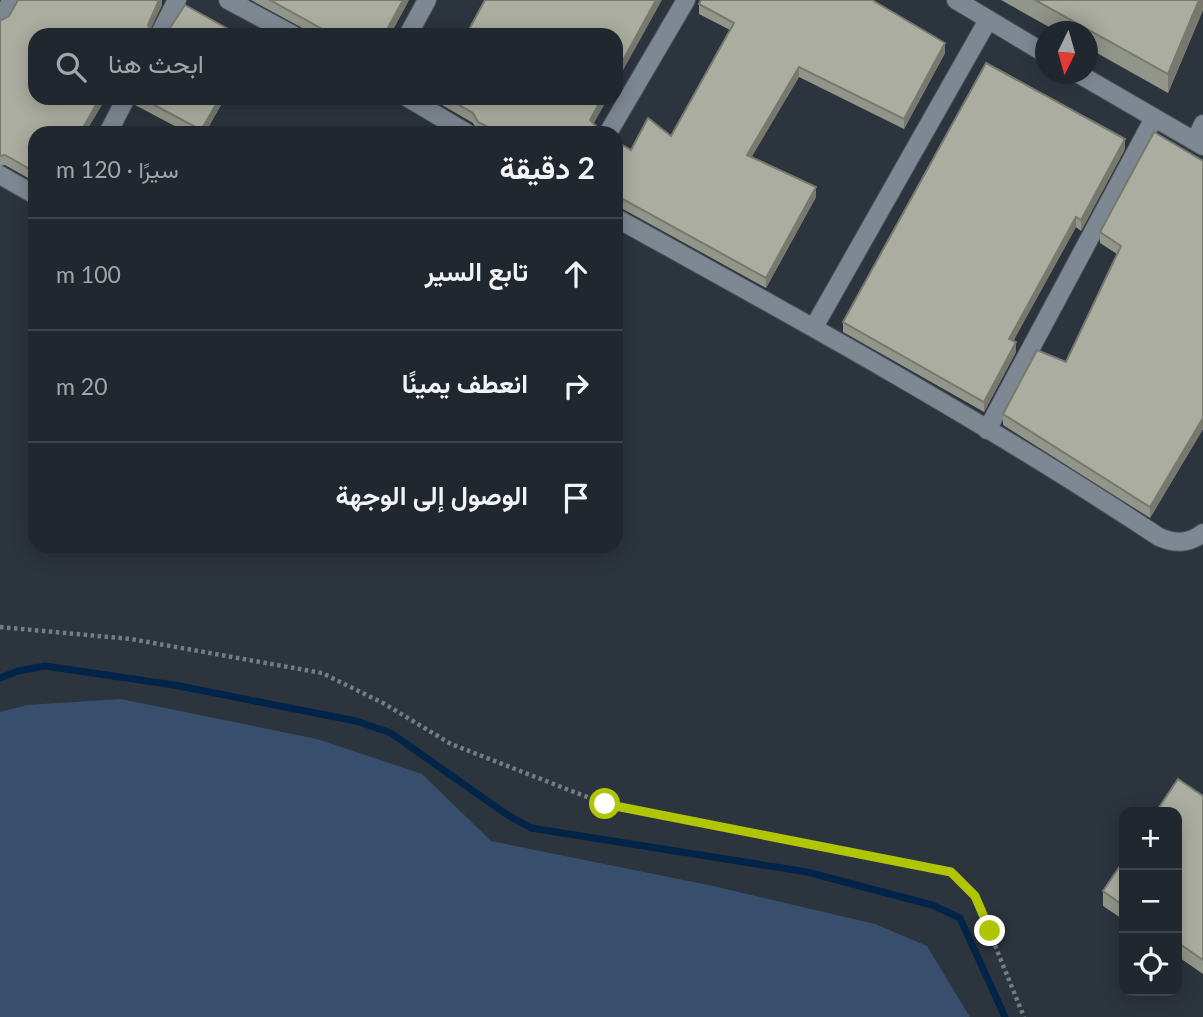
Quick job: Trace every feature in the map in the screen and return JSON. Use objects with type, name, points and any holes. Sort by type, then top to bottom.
[{"type":"street","points":[[0,20],[12,0]]},
{"type":"street","points":[[163,28],[177,0]]},
{"type":"street","points":[[228,0],[280,28]]},
{"type":"street","points":[[412,28],[426,0]]},
{"type":"street","points":[[612,126],[686,0]]},
{"type":"street","points":[[956,0],[1035,48]]},
{"type":"street","points":[[814,327],[988,20]]},
{"type":"street","points":[[1096,84],[1199,144],[1203,124]]},
{"type":"street","points":[[112,126],[122,105]]},
{"type":"street","points":[[420,105],[455,126]]},
{"type":"street","points":[[987,430],[1154,118]]},
{"type":"street","points":[[0,175],[28,191]]},
{"type":"street","points":[[623,222],[814,327],[987,430],[1158,537],[1173,543],[1188,541],[1203,533]]},
{"type":"path","points":[[0,627],[131,639],[322,673],[452,744],[605,804],[951,872],[975,896],[1024,1017]]},
{"type":"shaded area","points":[[121,699],[317,739],[422,774],[491,841],[713,886],[875,924],[927,946],[970,1017],[0,1017],[0,712],[27,705]]},
{"type":"building","points":[[18,0],[159,0],[148,25],[150,28],[28,28],[28,105],[96,105],[84,126],[28,126],[28,168],[5,155],[0,156],[0,21],[9,16]]},
{"type":"building","points":[[270,0],[403,0],[388,28],[320,28]]},
{"type":"building","points":[[485,0],[656,0],[623,60],[623,28],[470,28]]},
{"type":"building","points":[[701,0],[872,0],[945,43],[904,119],[799,67],[747,155],[816,187],[766,278],[623,199],[623,145],[631,150],[648,118],[671,136],[734,23],[699,4]]},
{"type":"building","points":[[1035,0],[1199,0],[1168,74],[1098,35],[1098,21],[1073,21]]},
{"type":"building","points":[[185,5],[226,28],[170,28]]},
{"type":"building","points":[[986,63],[1125,139],[1081,220],[1076,217],[1009,339],[1016,342],[984,402],[843,322]]},
{"type":"building","points":[[154,105],[216,105],[203,126],[194,126]]},
{"type":"building","points":[[459,105],[598,105],[590,120],[596,126],[486,126],[478,122],[473,113]]},
{"type":"building","points":[[1154,132],[1203,161],[1203,418],[1150,507],[1003,414],[1037,350],[1066,362],[1121,246],[1100,232]]},
{"type":"building","points":[[1178,779],[1203,796],[1203,960],[1182,945],[1182,807],[1159,807]]},
{"type":"building","points":[[1119,867],[1119,902],[1103,891]]},
{"type":"waterway","points":[[0,678],[18,671],[45,666],[174,685],[356,721],[391,733],[506,814],[531,828],[807,872],[932,905],[960,918],[1005,1017]]},
{"type":"route","points":[[605,804],[951,872],[975,896],[990,931]]}]
